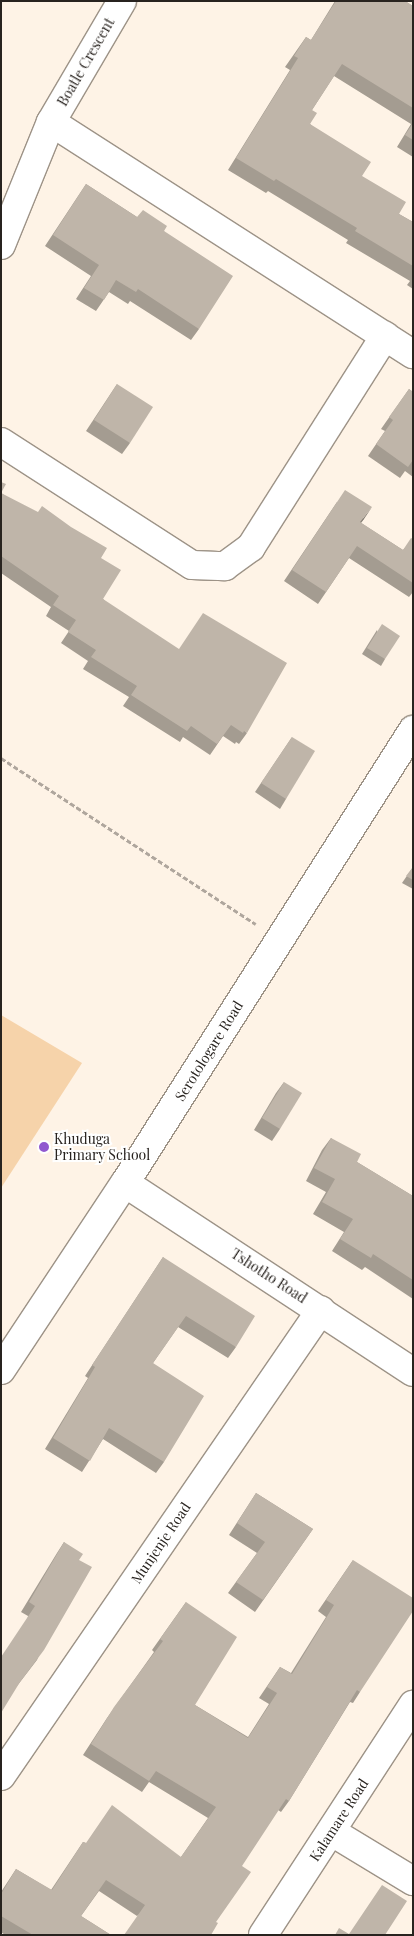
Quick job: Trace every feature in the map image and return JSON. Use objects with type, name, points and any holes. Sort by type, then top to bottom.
[{"type":"street","name":"Boatle Crescent","points":[[1,245],[51,122],[122,1]]},
{"type":"street","points":[[51,122],[413,354]]},
{"type":"street","points":[[1,442],[192,565],[225,566],[251,547],[385,336]]},
{"type":"street","name":"Serotologare Road","points":[[1,1370],[125,1183],[413,730]]},
{"type":"street","name":"Tshotho Road","points":[[125,1183],[413,1372]]},
{"type":"street","name":"Munjenje Road","points":[[1,1776],[321,1310]]},
{"type":"street","name":"Kalamare Road","points":[[263,1935],[332,1832],[413,1705]]},
{"type":"street","points":[[332,1832],[413,1881]]},
{"type":"path","points":[[1,758],[279,939]]},
{"type":"shaded area","points":[[1,1015],[82,1063],[1,1188]]},
{"type":"building","points":[[336,1],[405,1],[413,6],[413,108],[342,64],[312,110],[317,113],[310,124],[371,162],[362,176],[406,202],[399,214],[413,222],[413,266],[355,231],[357,228],[276,179],[274,181],[236,158],[298,58],[294,56],[306,37],[311,40]]},
{"type":"building","points":[[413,123],[413,140],[405,135]]},
{"type":"building","points":[[86,184],[137,217],[143,210],[167,226],[164,231],[233,276],[199,329],[138,289],[136,292],[116,280],[104,300],[84,288],[99,265],[53,235]]},
{"type":"building","points":[[117,384],[153,407],[130,443],[94,420]]},
{"type":"building","points":[[409,389],[413,392],[413,460],[408,467],[376,444],[393,420],[389,417]]},
{"type":"building","points":[[1,482],[6,484],[1,493]]},
{"type":"building","points":[[345,490],[372,507],[360,522],[403,550],[411,538],[413,539],[413,583],[357,546],[326,592],[292,570]]},
{"type":"building","points":[[1,493],[38,512],[42,506],[71,527],[107,548],[101,558],[121,570],[103,599],[179,649],[203,613],[287,663],[247,733],[244,731],[243,733],[231,725],[217,744],[191,726],[187,731],[131,695],[137,686],[91,657],[96,650],[68,632],[76,620],[53,605],[59,596],[1,556]]},
{"type":"building","points":[[382,624],[400,636],[385,659],[367,648]]},
{"type":"building","points":[[292,737],[315,751],[286,799],[261,783]]},
{"type":"building","points":[[413,867],[413,880],[406,876]]},
{"type":"building","points":[[284,1082],[302,1093],[280,1129],[262,1118]]},
{"type":"building","points":[[331,1138],[361,1154],[357,1162],[413,1196],[413,1280],[373,1254],[371,1258],[340,1239],[353,1219],[322,1202],[335,1179],[314,1168]]},
{"type":"building","points":[[163,1257],[255,1316],[236,1347],[186,1316],[153,1363],[204,1396],[164,1462],[109,1428],[90,1461],[53,1438],[95,1367],[92,1365]]},
{"type":"building","points":[[256,1493],[313,1529],[263,1600],[236,1582],[265,1542],[237,1523]]},
{"type":"building","points":[[64,1542],[83,1554],[79,1560],[92,1567],[44,1650],[20,1682],[1,1713],[1,1657],[35,1606],[29,1602]]},
{"type":"building","points":[[353,1560],[413,1598],[413,1611],[360,1692],[357,1690],[289,1801],[286,1799],[242,1866],[251,1872],[216,1922],[218,1923],[211,1935],[124,1935],[145,1905],[106,1880],[81,1916],[111,1935],[33,1935],[1,1916],[1,1894],[16,1869],[52,1890],[83,1842],[86,1843],[112,1805],[181,1857],[216,1807],[156,1771],[149,1781],[91,1744],[114,1707],[163,1641],[160,1639],[186,1602],[237,1637],[195,1705],[248,1738],[277,1693],[267,1687],[280,1667],[292,1674],[334,1605],[326,1600]]},
{"type":"building","points":[[382,1885],[407,1901],[385,1935],[335,1935],[339,1928],[349,1934]]},
{"type":"place","name":"Khuduga Primary School","points":[[44,1147]]}]
